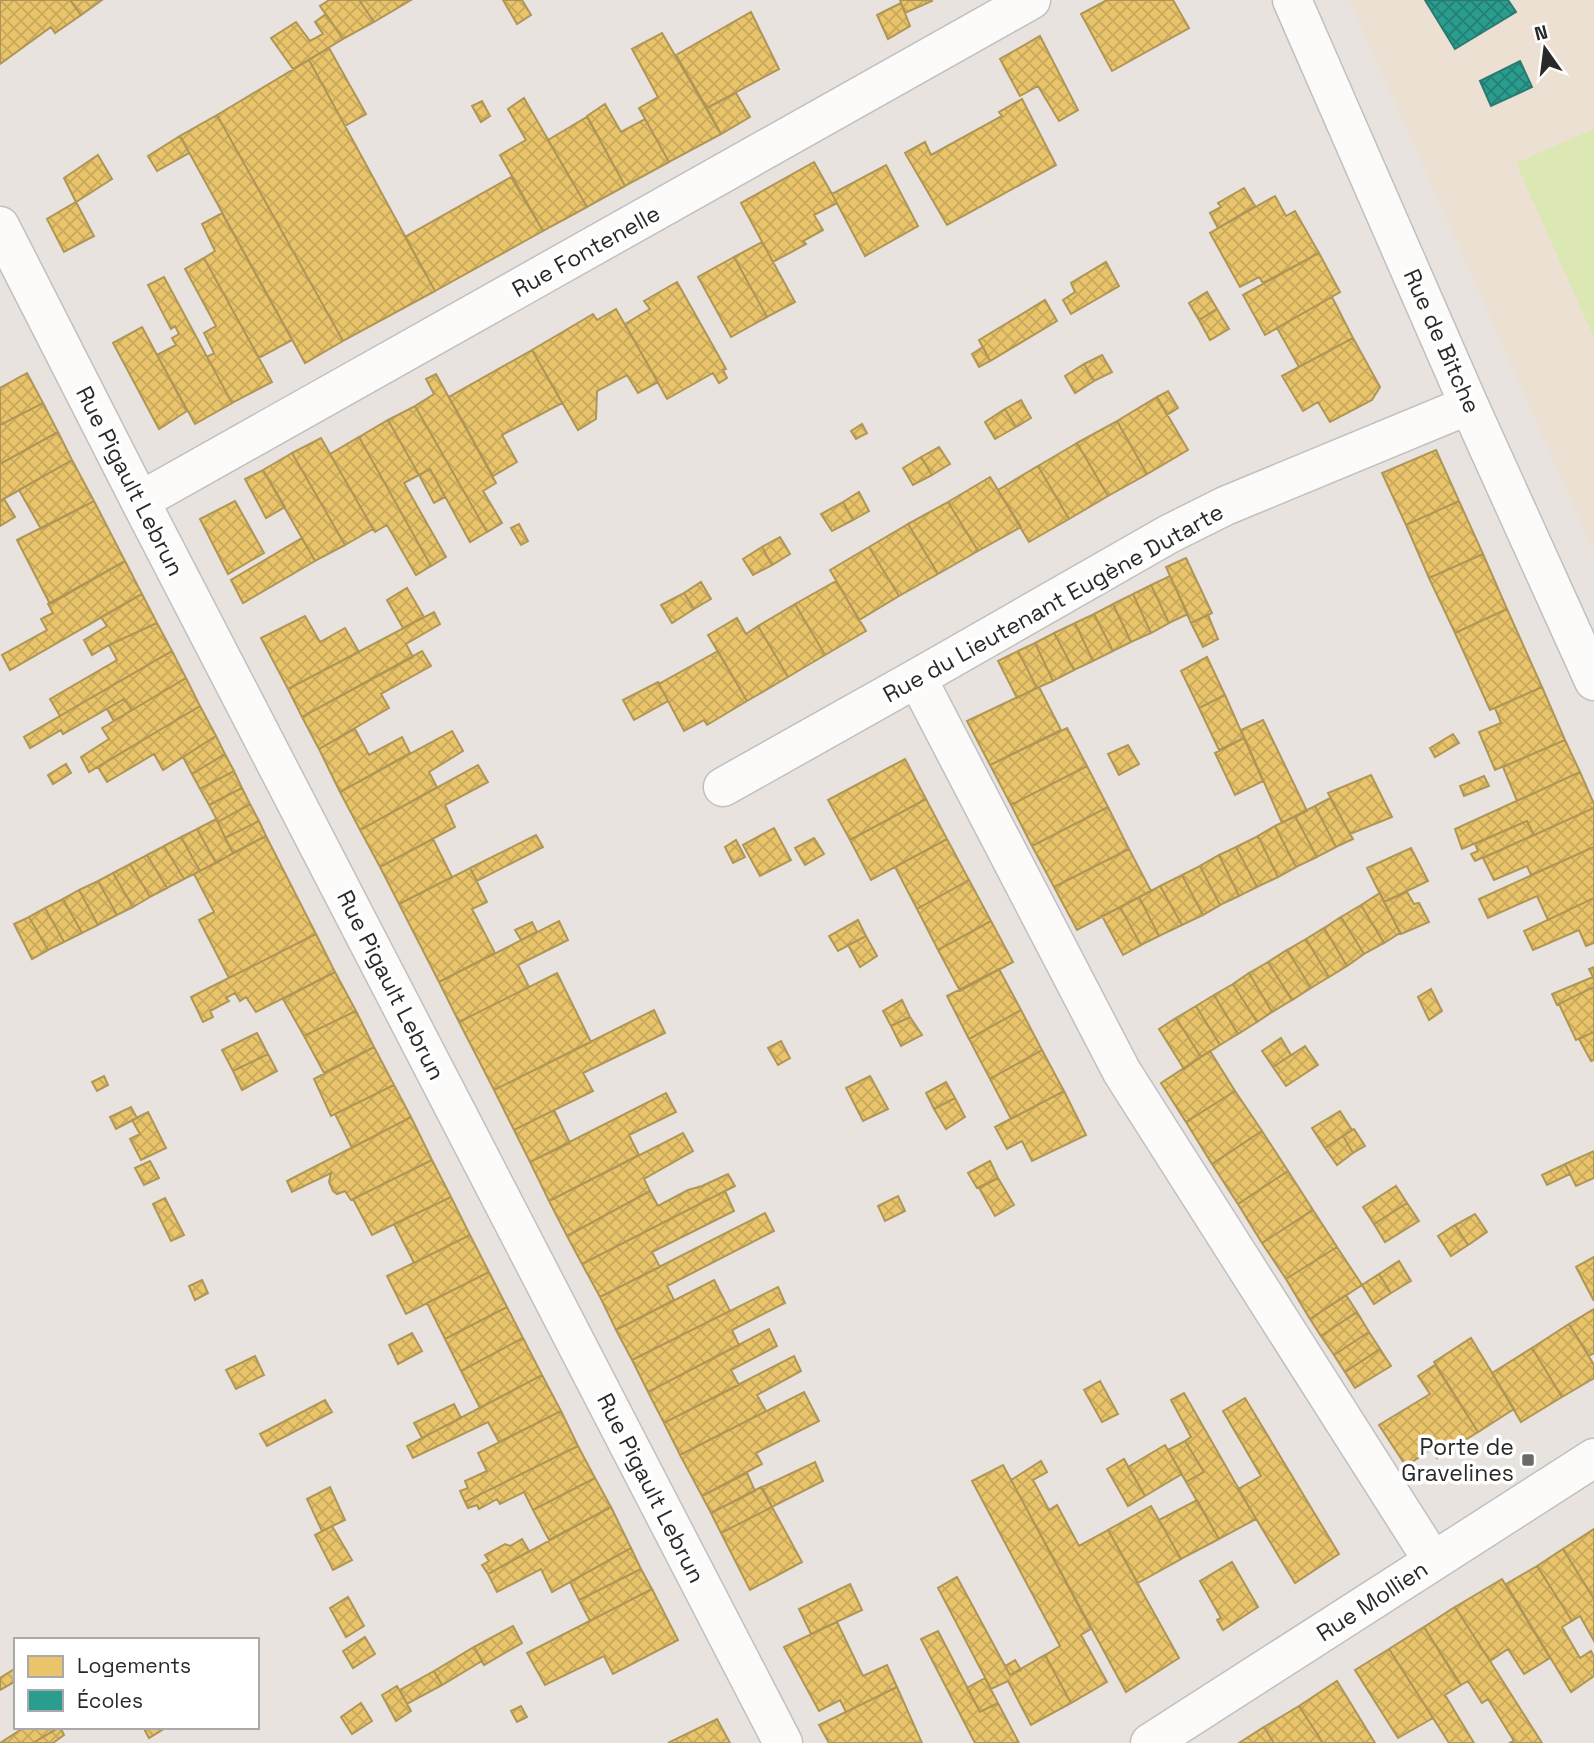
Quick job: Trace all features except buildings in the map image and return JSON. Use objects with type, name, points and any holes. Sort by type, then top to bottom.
[{"type":"street","name":"Rue Fontenelle","points":[[140,501],[1031,0]]},
{"type":"street","name":"Rue de Bitche","points":[[1292,0],[1469,405],[1594,681]]},
{"type":"street","name":"Rue Pigault Lebrun","points":[[0,226],[783,1743]]},
{"type":"street","name":"Rue du Lieutenant Eugène Dutarte","points":[[723,787],[1169,534],[1214,511],[1469,405]]},
{"type":"street","points":[[917,678],[1122,1072],[1433,1561]]},
{"type":"street","name":"Rue Mollien","points":[[1150,1743],[1594,1458]]},
{"type":"shaded area","points":[[1349,0],[1594,0],[1594,552],[1403,120]]},
{"type":"green space","points":[[1594,129],[1594,338],[1516,163]]},
{"type":"place","name":"Porte de Gravelines","points":[[1528,1460]]}]
